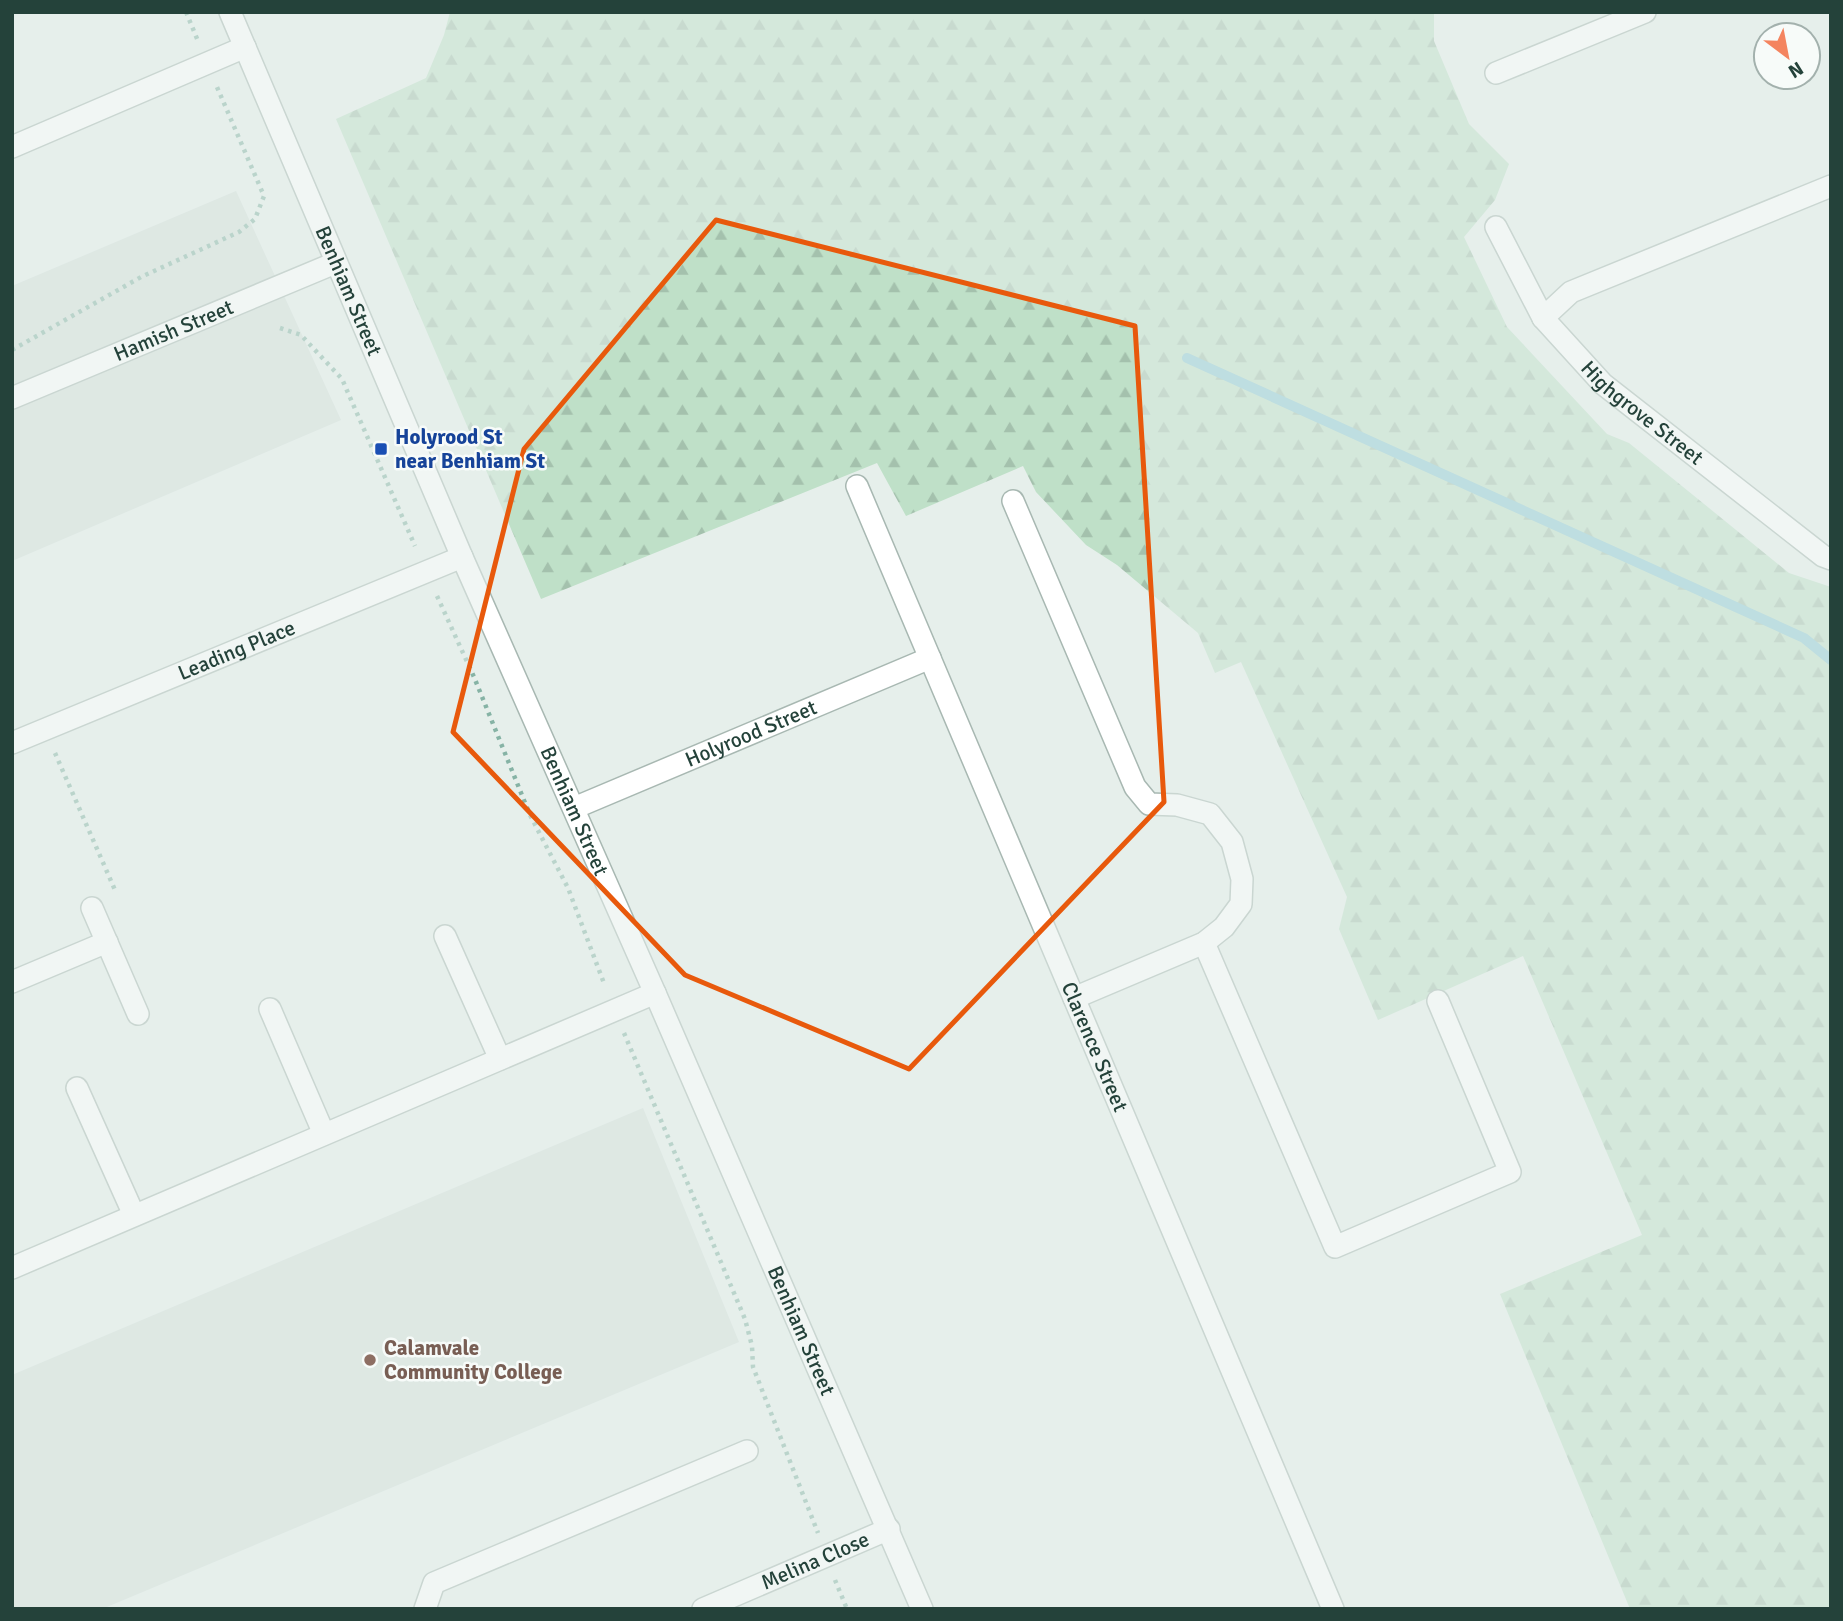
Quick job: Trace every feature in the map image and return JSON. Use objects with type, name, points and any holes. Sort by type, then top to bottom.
[{"type":"street","name":"Benhiam Street","points":[[230,12],[462,557],[655,993],[922,1609]]},
{"type":"street","points":[[1496,74],[1646,12]]},
{"type":"street","points":[[12,148],[245,47]]},
{"type":"street","points":[[1543,318],[1571,292],[1831,186]]},
{"type":"street","name":"Highgrove Street","points":[[1496,227],[1543,318],[1603,384],[1812,548],[1831,559]]},
{"type":"street","name":"Hamish Street","points":[[12,398],[335,263]]},
{"type":"street","name":"Clarence Street","points":[[857,486],[1333,1609]]},
{"type":"street","points":[[1013,501],[1135,787],[1149,804],[1177,805],[1210,814],[1232,842],[1242,879],[1241,904],[1224,927],[1204,943],[1074,998]]},
{"type":"street","name":"Leading Place","points":[[12,743],[462,557]]},
{"type":"street","name":"Holyrood Street","points":[[573,808],[930,658]]},
{"type":"street","points":[[92,908],[138,1014]]},
{"type":"street","points":[[445,936],[500,1059]]},
{"type":"street","points":[[12,982],[107,942]]},
{"type":"street","points":[[1204,943],[1335,1247],[1510,1172],[1438,1001]]},
{"type":"street","points":[[12,1268],[655,993]]},
{"type":"street","points":[[270,1009],[324,1134]]},
{"type":"street","points":[[77,1088],[134,1215]]},
{"type":"street","points":[[425,1609],[435,1583],[747,1451]]},
{"type":"street","name":"Melina Close","points":[[703,1609],[889,1529]]},
{"type":"path","points":[[12,349],[141,277],[239,232],[255,219],[264,196],[186,12]]},
{"type":"path","points":[[280,328],[301,335],[342,379],[474,677],[530,815],[568,888],[614,1010],[746,1319],[753,1367],[847,1609]]},
{"type":"path","points":[[45,729],[119,900],[92,908]]},
{"type":"highlighted area","points":[[716,220],[1135,326],[1164,802],[909,1069],[685,975],[453,732],[524,449]]},
{"type":"shaded area","points":[[236,191],[341,420],[12,561],[12,286]]},
{"type":"shaded area","name":"Calamvale Community College","points":[[643,1108],[739,1342],[102,1609],[12,1609],[12,1375]]},
{"type":"green space","points":[[450,12],[1434,12],[1434,41],[1469,124],[1509,164],[1495,200],[1464,237],[1507,327],[1607,434],[1629,443],[1789,573],[1831,587],[1831,1609],[1630,1609],[1500,1294],[1642,1235],[1523,956],[1378,1020],[1339,929],[1347,897],[1241,662],[1215,673],[1198,633],[1117,565],[1086,545],[1036,492],[1023,466],[906,516],[877,463],[541,599],[336,119],[426,78],[444,35]]},
{"type":"waterway","points":[[1187,358],[1804,638],[1831,660]]},
{"type":"place","name":"Holyrood St near Benhiam St","points":[[381,449]]},
{"type":"place","name":"Calamvale Community College","points":[[370,1360]]}]
